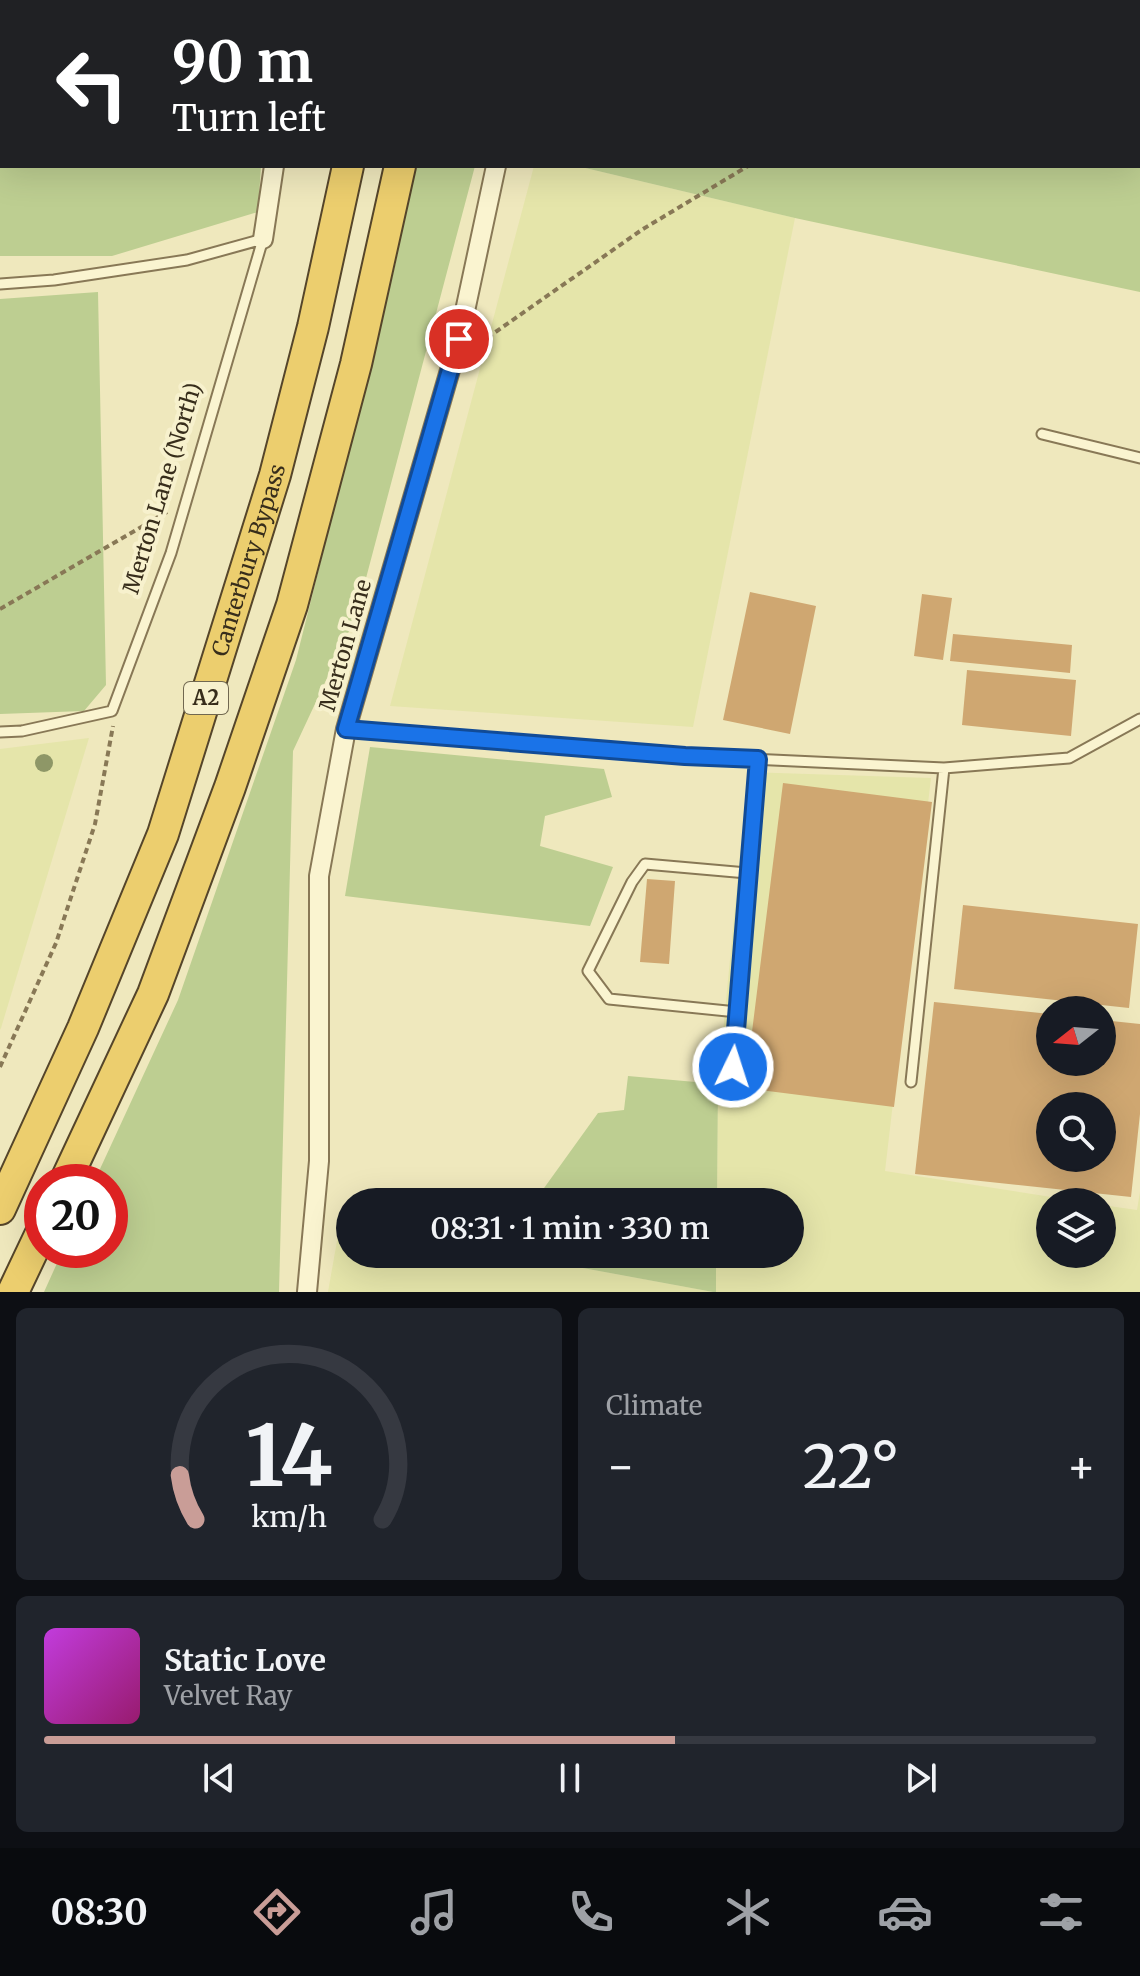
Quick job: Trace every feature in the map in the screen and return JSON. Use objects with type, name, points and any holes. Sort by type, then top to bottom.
[{"type":"highway","name":"Canterbury Bypass","points":[[0,1209],[83,1028],[163,834],[275,475],[313,327],[348,168]]},
{"type":"highway","name":"A2","points":[[73,1164],[153,994],[230,787],[292,605],[356,364],[400,168]]},
{"type":"highway","points":[[13,1292],[24,1268]]},
{"type":"street","name":"Merton Lane (North)","points":[[263,239],[274,168]]},
{"type":"street","name":"Merton Lane","points":[[307,1292],[319,1161],[319,876],[346,729],[459,339],[496,168]]},
{"type":"lane","points":[[0,284],[54,280],[187,260],[263,239]]},
{"type":"lane","name":"Merton Lane (North)","points":[[112,711],[171,553],[263,239]]},
{"type":"lane","points":[[1042,434],[1140,458]]},
{"type":"lane","points":[[0,732],[22,731],[112,711]]},
{"type":"lane","points":[[346,729],[685,756],[944,768],[1069,758],[1140,719]]},
{"type":"lane","points":[[731,1094],[758,759]]},
{"type":"lane","points":[[911,1082],[944,768]]},
{"type":"lane","points":[[737,1012],[609,999],[588,971],[632,882],[645,864],[747,873]]},
{"type":"path","points":[[459,339],[484,340],[643,229],[745,168]]},
{"type":"path","points":[[0,609],[187,500]]},
{"type":"path","points":[[0,1067],[56,943],[95,824],[113,730],[112,711]]},
{"type":"green space","points":[[0,168],[261,168],[258,212],[112,256],[0,256]]},
{"type":"green space","points":[[414,168],[474,168],[356,616],[293,751],[279,1292],[44,1292],[55,1268],[128,1268],[128,1164],[102,1164],[178,1000],[296,660],[395,266]]},
{"type":"green space","points":[[533,168],[585,168],[795,218],[693,727],[390,706]]},
{"type":"green space","points":[[585,168],[1140,168],[1140,292],[795,218]]},
{"type":"green space","points":[[98,292],[106,685],[84,711],[0,714],[0,299]]},
{"type":"green space","points":[[89,738],[1,1028],[0,1030],[0,749]]},
{"type":"green space","points":[[370,747],[604,769],[612,797],[545,816],[540,846],[613,867],[590,926],[345,896]]},
{"type":"green space","points":[[748,772],[931,778],[885,1171],[1036,1195],[1036,1268],[1116,1268],[1116,1207],[1137,1210],[1140,1192],[1140,1292],[716,1292],[716,1268],[804,1268],[804,1188],[717,1188],[718,1084]]},
{"type":"green space","points":[[628,1076],[718,1084],[717,1188],[544,1188],[598,1113],[624,1110]]},
{"type":"green space","points":[[336,1247],[336,1268],[583,1268],[713,1292],[328,1292]]},
{"type":"green space","points":[[583,1268],[716,1268],[716,1292]]},
{"type":"building","points":[[750,592],[816,606],[790,734],[723,720]]},
{"type":"building","points":[[922,594],[952,598],[943,660],[914,656]]},
{"type":"building","points":[[953,634],[1072,645],[1070,673],[950,661]]},
{"type":"building","points":[[967,670],[1076,680],[1071,736],[962,725]]},
{"type":"building","points":[[783,783],[932,802],[894,1107],[745,1088]]},
{"type":"building","points":[[647,879],[675,881],[669,964],[640,962]]},
{"type":"building","points":[[963,905],[1138,924],[1129,1008],[1116,1007],[1116,996],[1036,998],[954,989]]},
{"type":"building","points":[[934,1002],[1036,1013],[1036,1076],[1116,1076],[1116,1021],[1140,1024],[1140,1114],[1131,1197],[1116,1195],[1116,1188],[1046,1188],[915,1174]]},
{"type":"route","points":[[459,339],[346,729],[758,759],[733,1067]]}]
